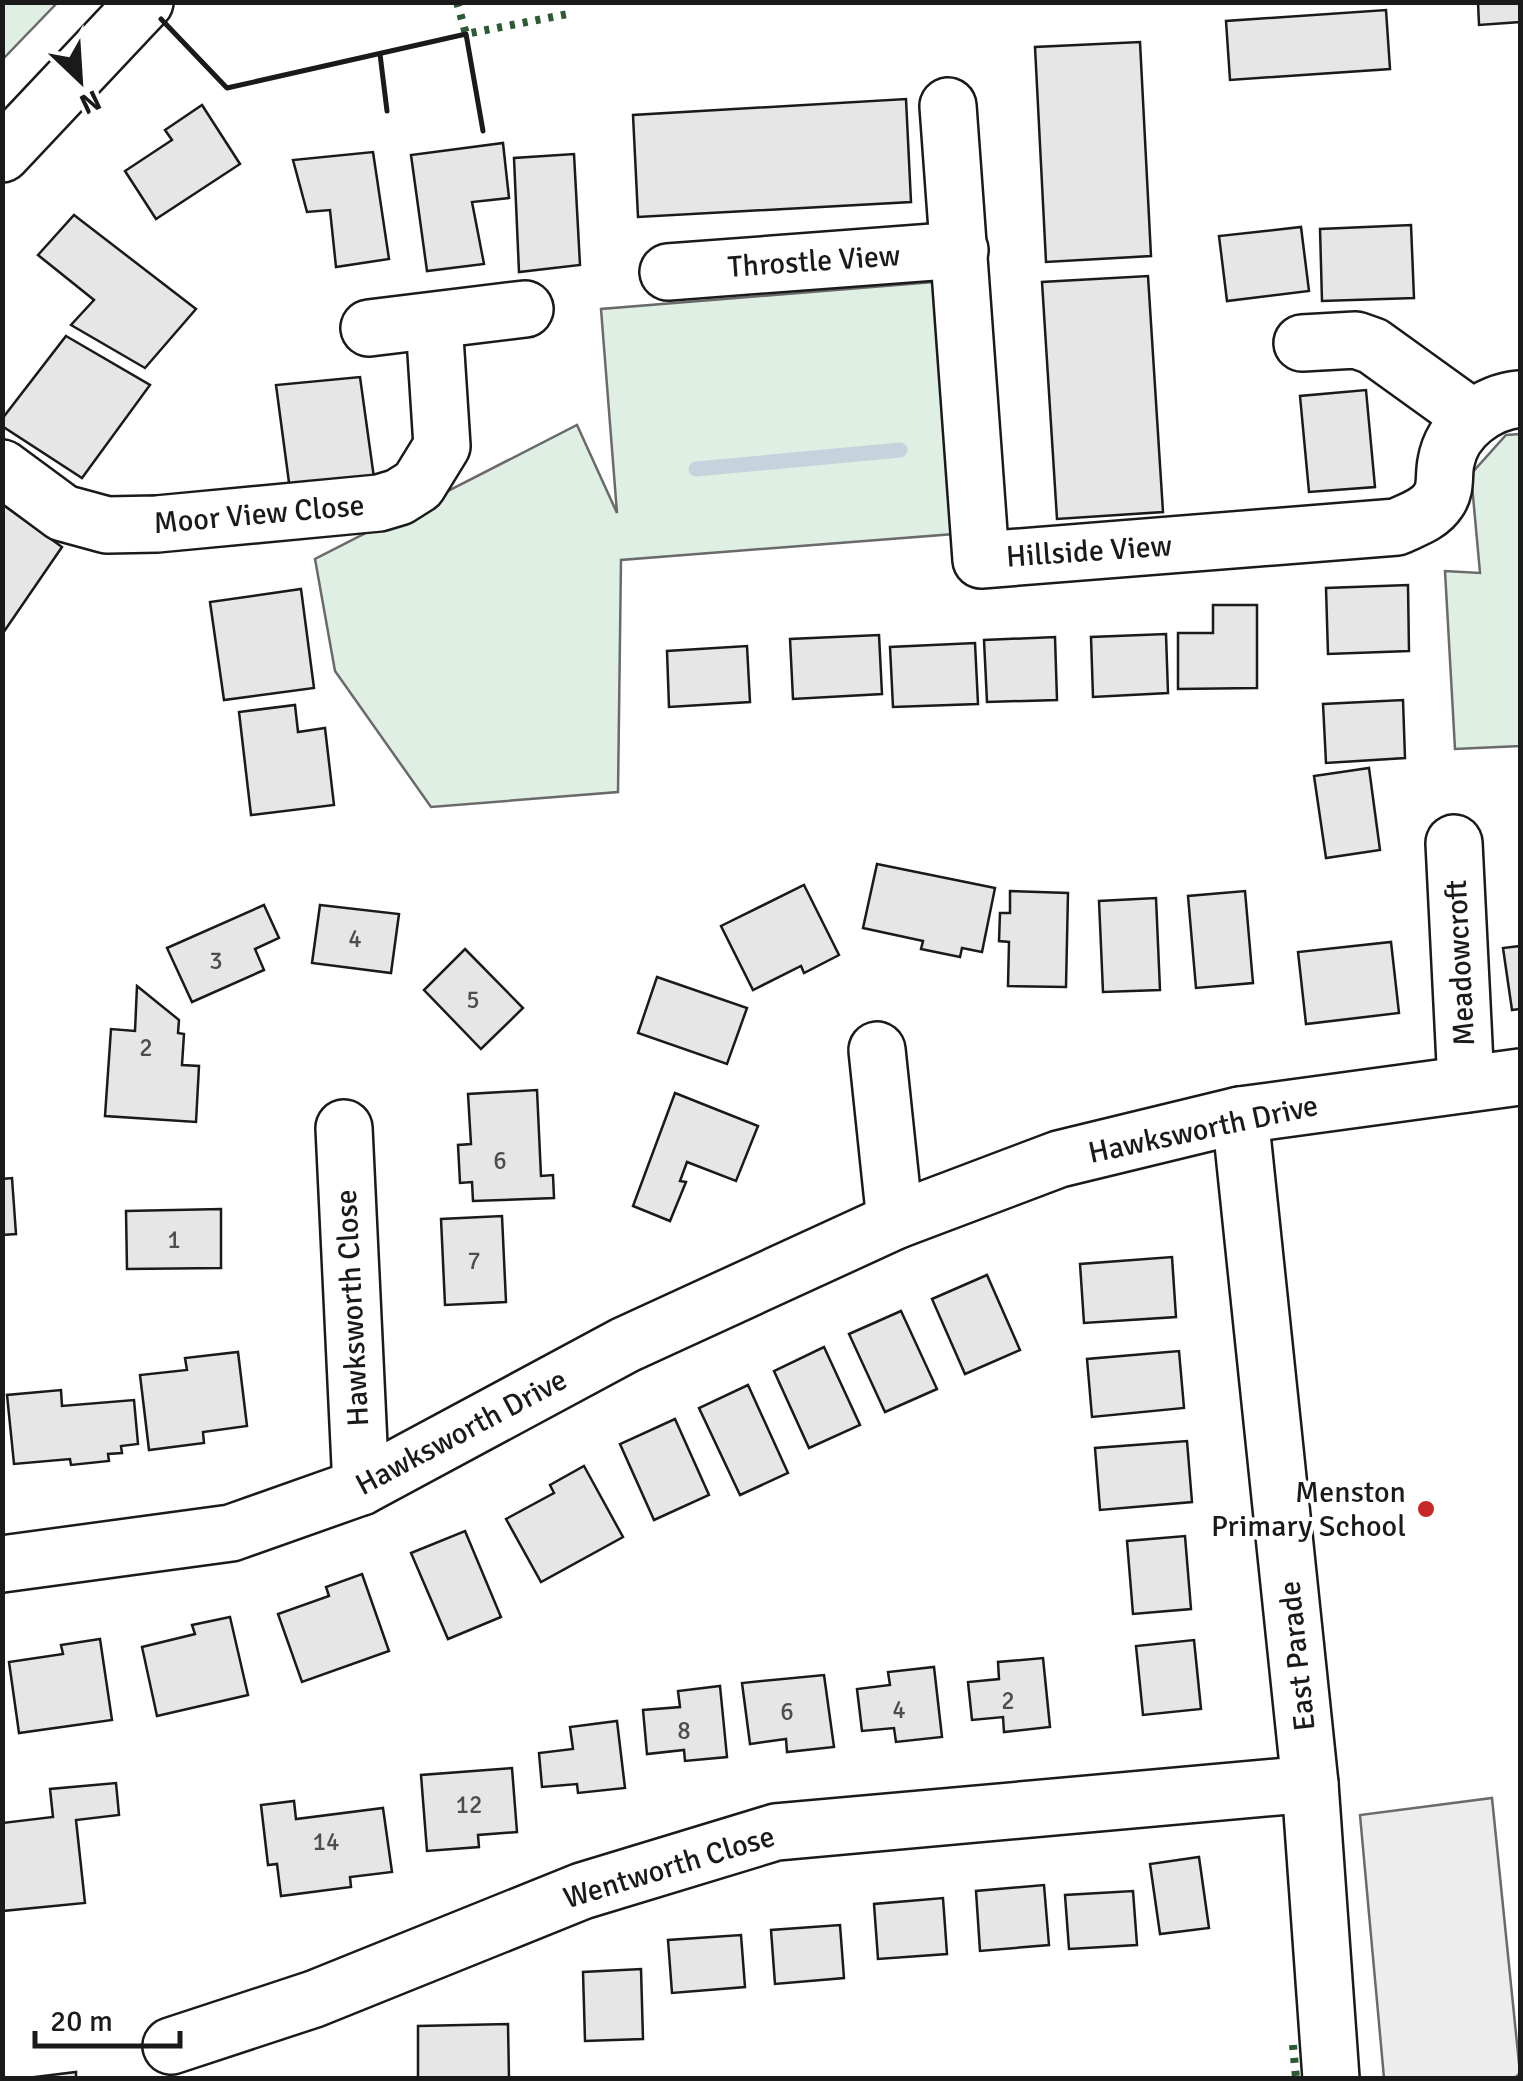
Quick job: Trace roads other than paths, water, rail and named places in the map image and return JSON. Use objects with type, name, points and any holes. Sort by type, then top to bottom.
[{"type":"street","points":[[2,154],[145,2]]},
{"type":"street","name":"Hillside View","points":[[948,106],[981,560],[1397,527],[1429,511],[1439,500],[1445,485],[1446,460],[1462,430],[1497,408]]},
{"type":"street","name":"Throstle View","points":[[668,272],[960,250]]},
{"type":"street","points":[[369,328],[525,309]]},
{"type":"street","name":"Moor View Close","points":[[2,468],[63,513],[107,525],[157,524],[380,503],[399,497],[418,485],[442,446],[434,322]]},
{"type":"street","points":[[1302,343],[1356,340],[1497,408]]},
{"type":"street","name":"Meadowcroft","points":[[1454,843],[1466,1084]]},
{"type":"street","points":[[877,1050],[895,1222]]},
{"type":"street","name":"Hawksworth Drive","points":[[2,1564],[231,1534],[360,1488],[625,1345],[895,1222],[1059,1159],[1240,1115],[1520,1077]]},
{"type":"street","name":"East Parade","points":[[1240,1115],[1310,1784],[1331,2078]]},
{"type":"street","name":"Hawksworth Close","points":[[344,1128],[360,1488]]},
{"type":"street","name":"Wentworth Close","points":[[171,2046],[314,1999],[582,1891],[776,1832],[1310,1784]]},
{"type":"waterway","points":[[696,469],[900,450]]},
{"type":"place","name":"Menston Primary School","points":[[1426,1509]]}]
